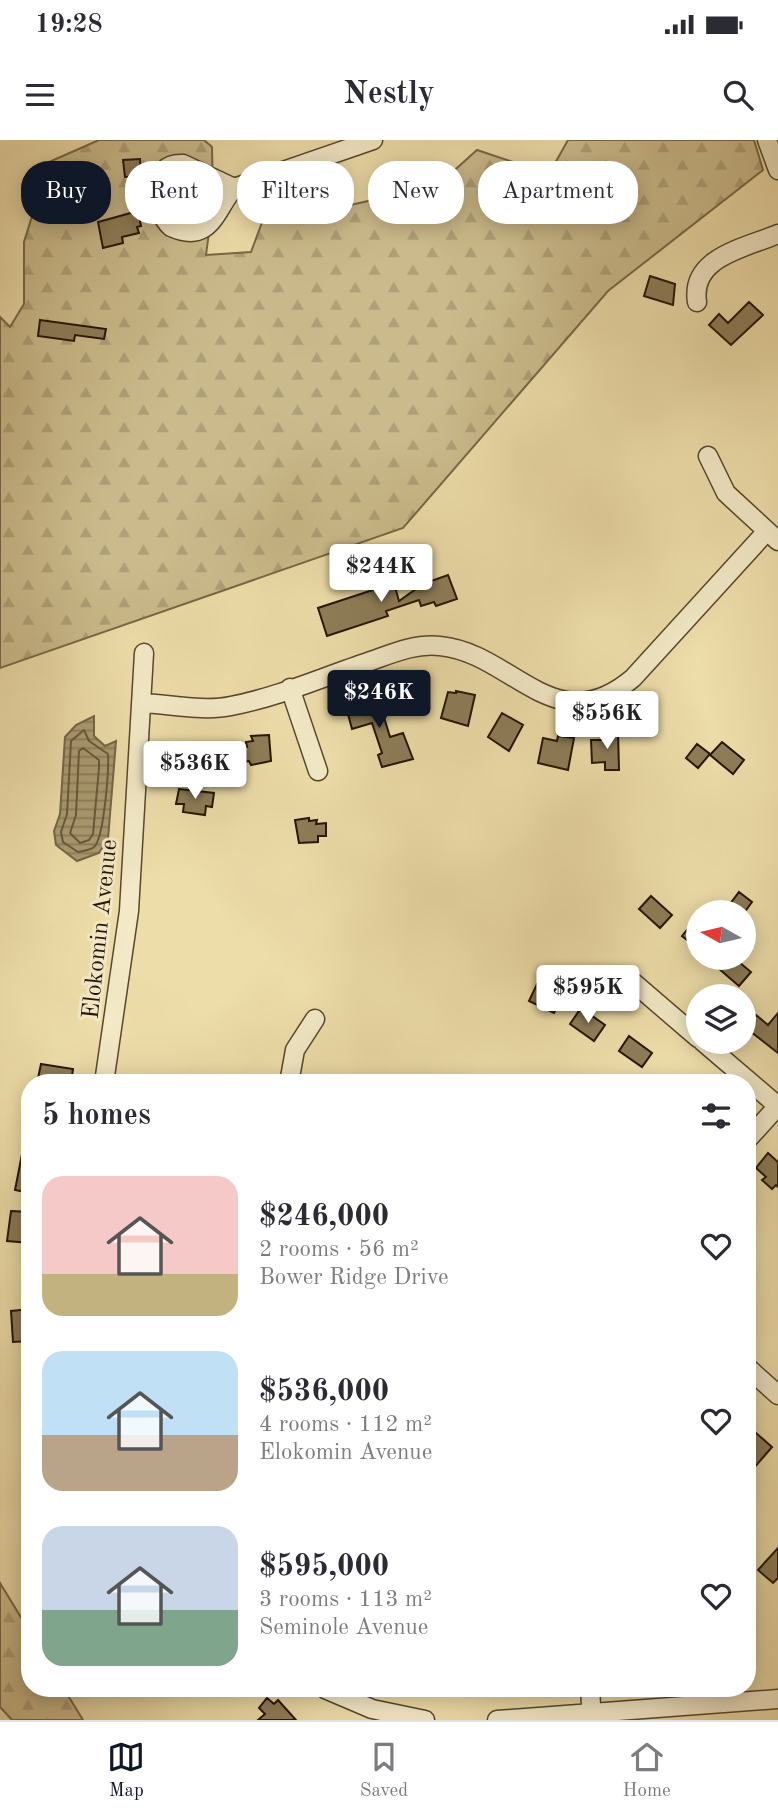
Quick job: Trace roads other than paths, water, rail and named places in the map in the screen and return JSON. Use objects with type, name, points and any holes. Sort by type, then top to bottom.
[{"type":"street","points":[[234,188],[206,173],[177,164],[165,169],[160,175],[156,200],[159,212],[171,227],[192,232],[213,222],[234,188],[373,140]]},
{"type":"street","points":[[767,140],[778,170]]},
{"type":"street","points":[[697,302],[697,281],[709,263],[778,234]]},
{"type":"street","points":[[141,703],[228,707],[406,649],[438,645],[467,653],[541,695],[557,700],[591,700],[608,695],[633,678],[773,536],[726,493],[708,456]]},
{"type":"street","name":"Elokomin Avenue","points":[[108,1074],[129,912],[144,653]]},
{"type":"street","points":[[290,688],[318,771]]},
{"type":"street","points":[[634,983],[686,1028]]},
{"type":"street","points":[[291,1074],[295,1050],[314,1019]]},
{"type":"street","points":[[717,1054],[741,1074]]},
{"type":"street","points":[[756,1087],[778,1106],[756,1130]]},
{"type":"street","points":[[756,1375],[778,1395]]},
{"type":"street","points":[[344,1697],[372,1709],[425,1720]]},
{"type":"street","points":[[591,1697],[592,1716]]},
{"type":"street","points":[[497,1720],[689,1713],[778,1699]]},
{"type":"water","points":[[94,716],[94,736],[105,746],[116,741],[108,839],[99,853],[77,861],[56,845],[54,831],[60,814],[65,737],[76,725]]}]
